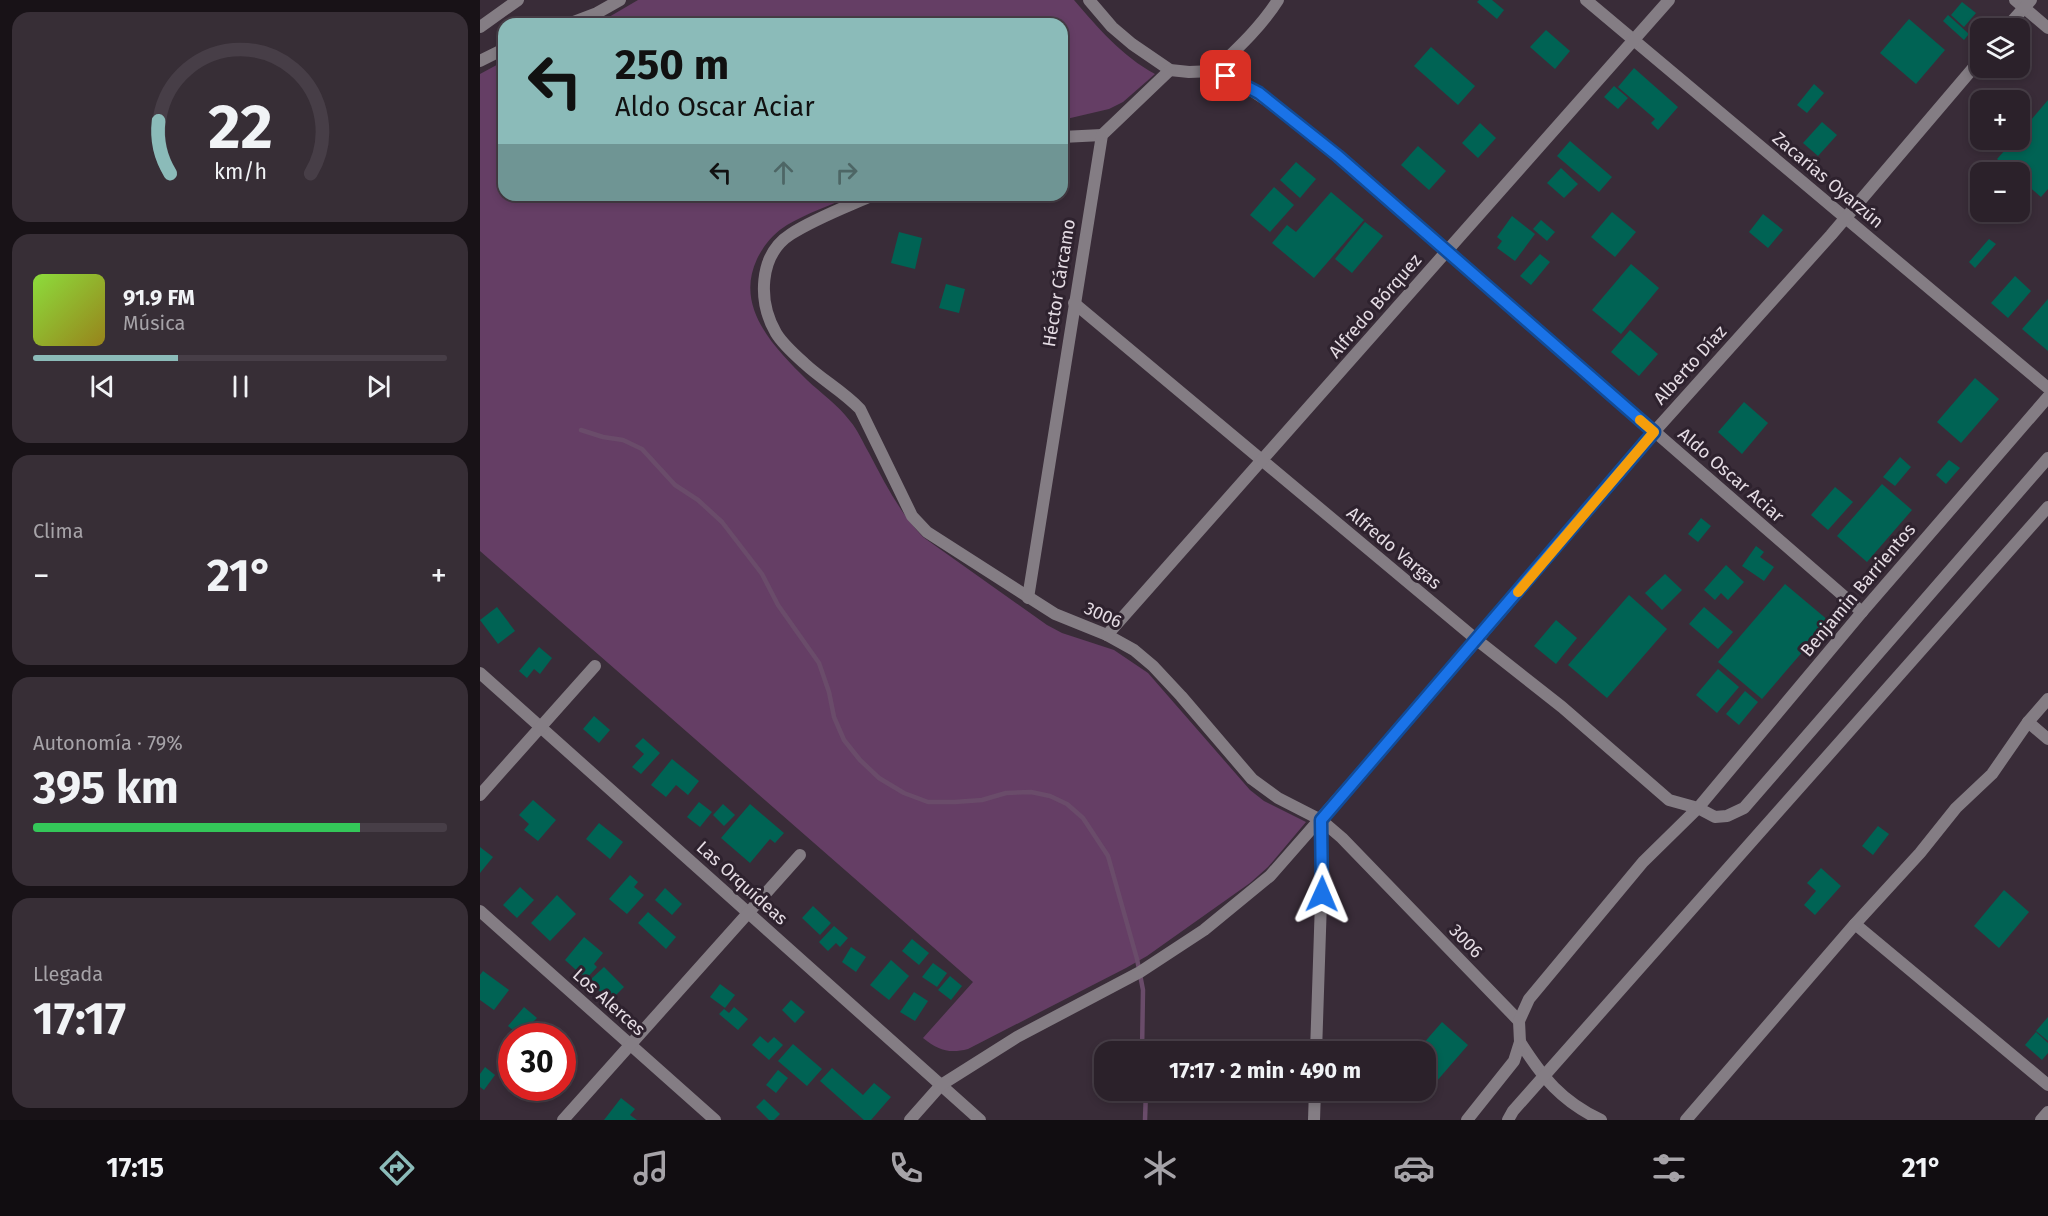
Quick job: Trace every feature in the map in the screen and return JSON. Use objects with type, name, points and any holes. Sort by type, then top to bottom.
[{"type":"street","points":[[480,27],[518,0]]},
{"type":"street","points":[[584,18],[620,0]]},
{"type":"street","points":[[1089,0],[1112,27],[1132,44],[1170,70],[1189,72],[1214,71],[1250,36],[1271,12],[1278,0]]},
{"type":"street","name":"Zacarías Oyarzún","points":[[1586,0],[2048,388]]},
{"type":"street","name":"Alfredo Bórquez","points":[[1107,635],[1669,0]]},
{"type":"street","points":[[2013,18],[2023,3],[2048,28]]},
{"type":"street","points":[[480,61],[498,52]]},
{"type":"street","points":[[1068,137],[1102,135],[1170,70]]},
{"type":"street","name":"Aldo Oscar Aciar","points":[[1214,71],[1239,81],[1259,93],[1338,156],[1862,612]]},
{"type":"street","name":"Alberto Díaz","points":[[910,1120],[941,1084],[1017,1037],[1140,972],[1204,930],[1270,876],[1477,640],[1654,432],[1846,218],[1970,72]]},
{"type":"street","name":"Héctor Cárcamo","points":[[1028,598],[1102,135]]},
{"type":"street","name":"3006","points":[[860,201],[789,235],[773,252],[766,270],[763,290],[766,308],[776,334],[804,364],[847,395],[860,409],[912,516],[927,532],[1028,598],[1055,614],[1107,635],[1134,650],[1153,666],[1181,696],[1252,779],[1278,798],[1321,820],[1342,838],[1519,1021]]},
{"type":"street","name":"Alfredo Vargas","points":[[1074,303],[1477,640],[1562,707],[1669,800],[1698,808]]},
{"type":"street","name":"Benjamin Barrientos","points":[[1519,1021],[1529,999],[1643,861],[1698,808],[1862,612],[2048,397]]},
{"type":"street","points":[[1698,808],[1715,817],[1727,816],[1744,808],[2048,458]]},
{"type":"street","points":[[1508,1120],[1544,1076],[2048,507]]},
{"type":"street","points":[[480,795],[595,666]]},
{"type":"street","name":"Las Orquídeas","points":[[480,673],[980,1120]]},
{"type":"street","points":[[1686,1120],[1855,924],[1920,854],[1956,808],[1992,774],[2028,722],[2048,699]]},
{"type":"street","points":[[2028,722],[2048,739]]},
{"type":"street","points":[[1316,1041],[1322,872],[1321,820]]},
{"type":"street","points":[[563,1120],[800,855]]},
{"type":"street","name":"Los Alerces","points":[[480,911],[714,1120]]},
{"type":"street","points":[[1855,924],[2048,1085]]},
{"type":"street","points":[[1467,1120],[1514,1061],[1520,1042],[1519,1021]]},
{"type":"street","points":[[1520,1042],[1536,1067],[1562,1096],[1577,1108],[1600,1120]]},
{"type":"street","points":[[1314,1120],[1315,1101]]},
{"type":"street","points":[[2042,1120],[2048,1113]]},
{"type":"shaded area","points":[[638,0],[1074,0],[1121,50],[1155,74],[1123,102],[1109,109],[1068,119],[1068,18],[607,18]]},
{"type":"shaded area","points":[[498,64],[498,201],[839,201],[782,228],[762,249],[751,277],[754,310],[761,326],[782,354],[853,425],[893,497],[923,537],[1047,625],[1062,633],[1114,650],[1148,673],[1250,790],[1264,801],[1306,822],[1268,867],[1250,883],[1147,956],[968,1049],[944,1050],[923,1038],[973,982],[480,551],[480,74]]},
{"type":"building","points":[[1492,0],[1504,10],[1497,19],[1477,2]]},
{"type":"building","points":[[1962,2],[1976,13],[1964,27],[1951,15]]},
{"type":"building","points":[[1948,15],[1969,34],[1964,40],[1943,21]]},
{"type":"building","points":[[1909,19],[1945,50],[1916,84],[1880,53]]},
{"type":"building","points":[[1546,30],[1570,51],[1555,69],[1530,47]]},
{"type":"building","points":[[1431,47],[1475,86],[1458,105],[1414,66]]},
{"type":"building","points":[[1634,68],[1678,107],[1658,130],[1651,123],[1655,119],[1618,87]]},
{"type":"building","points":[[1814,84],[1824,93],[1807,113],[1797,105]]},
{"type":"building","points":[[1614,86],[1628,98],[1618,109],[1604,97]]},
{"type":"building","points":[[2048,100],[2048,189],[2041,197],[2030,188],[2030,162],[2000,162],[1997,159],[2005,150],[2030,150],[2030,121]]},
{"type":"building","points":[[1822,122],[1837,135],[1818,156],[1803,143]]},
{"type":"building","points":[[1480,123],[1496,138],[1478,158],[1462,143]]},
{"type":"building","points":[[1570,141],[1612,177],[1599,192],[1557,156]]},
{"type":"building","points":[[1418,146],[1446,171],[1429,190],[1401,165]]},
{"type":"building","points":[[1296,162],[1316,179],[1300,198],[1280,180]]},
{"type":"building","points":[[1561,168],[1578,184],[1564,198],[1547,183]]},
{"type":"building","points":[[1274,187],[1294,205],[1270,232],[1250,215]]},
{"type":"building","points":[[1331,192],[1364,220],[1314,278],[1272,243],[1287,225],[1296,232]]},
{"type":"building","points":[[1612,212],[1636,232],[1615,257],[1591,237]]},
{"type":"building","points":[[1763,214],[1783,230],[1768,248],[1749,232]]},
{"type":"building","points":[[1512,216],[1535,234],[1515,261],[1497,248],[1502,241],[1497,237]]},
{"type":"building","points":[[1541,220],[1555,232],[1547,241],[1533,229]]},
{"type":"building","points":[[1365,222],[1383,236],[1352,273],[1335,259]]},
{"type":"building","points":[[899,232],[922,238],[915,269],[891,263]]},
{"type":"building","points":[[1989,239],[1996,244],[1975,268],[1969,262]]},
{"type":"building","points":[[1540,254],[1550,262],[1531,285],[1520,276]]},
{"type":"building","points":[[1631,264],[1659,288],[1621,334],[1592,310]]},
{"type":"building","points":[[2015,276],[2031,291],[2008,318],[1991,303]]},
{"type":"building","points":[[946,284],[965,289],[959,313],[939,308]]},
{"type":"building","points":[[2048,299],[2048,351],[2022,329]]},
{"type":"building","points":[[1630,330],[1658,354],[1639,376],[1611,352]]},
{"type":"building","points":[[1975,378],[1999,399],[1961,443],[1937,422]]},
{"type":"building","points":[[1744,402],[1768,423],[1742,454],[1718,432]]},
{"type":"building","points":[[1900,457],[1911,467],[1895,486],[1883,477]]},
{"type":"building","points":[[1949,460],[1960,468],[1946,484],[1936,475]]},
{"type":"building","points":[[1882,484],[1912,510],[1867,562],[1837,536]]},
{"type":"building","points":[[1835,487],[1853,502],[1828,530],[1811,515]]},
{"type":"building","points":[[1701,518],[1711,526],[1698,542],[1688,534]]},
{"type":"building","points":[[1756,546],[1764,552],[1760,557],[1774,567],[1764,581],[1742,566]]},
{"type":"building","points":[[1726,565],[1744,582],[1728,600],[1721,593],[1715,600],[1704,590]]},
{"type":"building","points":[[1665,574],[1682,590],[1662,610],[1645,593]]},
{"type":"building","points":[[1785,584],[1829,621],[1762,699],[1718,662]]},
{"type":"building","points":[[1629,595],[1667,629],[1607,698],[1568,665]]},
{"type":"building","points":[[497,607],[515,631],[498,644],[480,620]]},
{"type":"building","points":[[1704,607],[1733,632],[1718,649],[1689,624]]},
{"type":"building","points":[[1556,620],[1577,638],[1556,664],[1534,646]]},
{"type":"building","points":[[539,647],[552,658],[540,674],[534,669],[527,678],[519,671]]},
{"type":"building","points":[[1718,669],[1739,687],[1717,713],[1696,695]]},
{"type":"building","points":[[1745,691],[1758,702],[1739,725],[1726,714]]},
{"type":"building","points":[[594,716],[610,730],[599,743],[583,729]]},
{"type":"building","points":[[643,738],[660,753],[641,774],[632,767],[644,754],[635,746]]},
{"type":"building","points":[[672,759],[699,781],[688,795],[676,785],[666,797],[651,785]]},
{"type":"building","points":[[533,800],[556,820],[538,841],[524,830],[529,824],[519,815]]},
{"type":"building","points":[[699,802],[712,812],[700,827],[687,817]]},
{"type":"building","points":[[723,804],[735,815],[724,826],[713,815]]},
{"type":"building","points":[[750,804],[784,833],[775,843],[770,839],[750,863],[721,838]]},
{"type":"building","points":[[599,823],[623,842],[610,859],[586,839]]},
{"type":"building","points":[[1878,826],[1889,834],[1873,855],[1862,846]]},
{"type":"building","points":[[480,847],[493,857],[480,873]]},
{"type":"building","points":[[1821,868],[1841,886],[1815,915],[1804,905],[1816,891],[1807,883]]},
{"type":"building","points":[[630,875],[638,882],[634,887],[644,895],[627,914],[609,899]]},
{"type":"building","points":[[520,887],[534,900],[517,918],[503,905]]},
{"type":"building","points":[[665,888],[682,904],[672,915],[655,900]]},
{"type":"building","points":[[2004,890],[2029,912],[1999,948],[1974,926]]},
{"type":"building","points":[[557,895],[576,914],[550,941],[531,923]]},
{"type":"building","points":[[813,906],[831,923],[820,935],[802,918]]},
{"type":"building","points":[[648,912],[676,937],[666,949],[638,923]]},
{"type":"building","points":[[834,926],[848,938],[840,947],[836,943],[828,951],[819,942]]},
{"type":"building","points":[[584,937],[603,953],[594,964],[597,967],[586,979],[565,960]]},
{"type":"building","points":[[912,939],[929,953],[919,965],[902,951]]},
{"type":"building","points":[[851,947],[866,957],[856,972],[842,962]]},
{"type":"building","points":[[891,960],[909,976],[889,1000],[870,985]]},
{"type":"building","points":[[933,963],[947,973],[937,987],[922,977]]},
{"type":"building","points":[[604,967],[624,987],[610,1001],[589,981]]},
{"type":"building","points":[[483,971],[509,990],[494,1010],[480,1000],[480,975]]},
{"type":"building","points":[[950,976],[962,986],[951,1000],[938,990]]},
{"type":"building","points":[[720,984],[735,995],[725,1008],[710,997]]},
{"type":"building","points":[[914,992],[928,1001],[915,1021],[900,1012]]},
{"type":"building","points":[[791,1000],[805,1012],[795,1023],[782,1010]]},
{"type":"building","points":[[524,1007],[537,1018],[532,1023],[511,1023]]},
{"type":"building","points":[[734,1007],[748,1019],[738,1030],[719,1014],[724,1009],[729,1013]]},
{"type":"building","points":[[2048,1017],[2048,1041],[2036,1031]]},
{"type":"building","points":[[1442,1022],[1468,1045],[1436,1082],[1436,1041],[1426,1041]]},
{"type":"building","points":[[2036,1032],[2048,1043],[2048,1053],[2042,1060],[2025,1045]]},
{"type":"building","points":[[760,1036],[768,1043],[774,1037],[783,1045],[769,1060],[752,1045]]},
{"type":"building","points":[[793,1044],[822,1069],[807,1086],[778,1061]]},
{"type":"building","points":[[485,1067],[495,1075],[484,1090],[480,1087],[480,1074]]},
{"type":"building","points":[[832,1068],[863,1095],[874,1083],[891,1097],[871,1120],[864,1120],[820,1081]]},
{"type":"building","points":[[778,1070],[788,1078],[776,1093],[766,1085]]},
{"type":"building","points":[[621,1098],[635,1109],[630,1115],[637,1120],[604,1120]]},
{"type":"building","points":[[764,1099],[780,1114],[774,1120],[769,1120],[756,1107]]},
{"type":"waterway","points":[[581,430],[623,440],[642,449],[675,485],[698,500],[722,522],[762,574],[778,605],[819,663],[829,692],[834,717],[844,740],[879,778],[904,793],[928,802],[982,800],[1006,793],[1031,792],[1050,796],[1067,804],[1083,818],[1108,856],[1137,959],[1143,990],[1142,1041]]},
{"type":"waterway","points":[[1145,1120],[1146,1101]]},
{"type":"slow traffic","points":[[1518,592],[1654,432],[1640,420]]},
{"type":"route","points":[[1226,76],[1259,93],[1338,156],[1654,432],[1321,820],[1322,894]]}]
